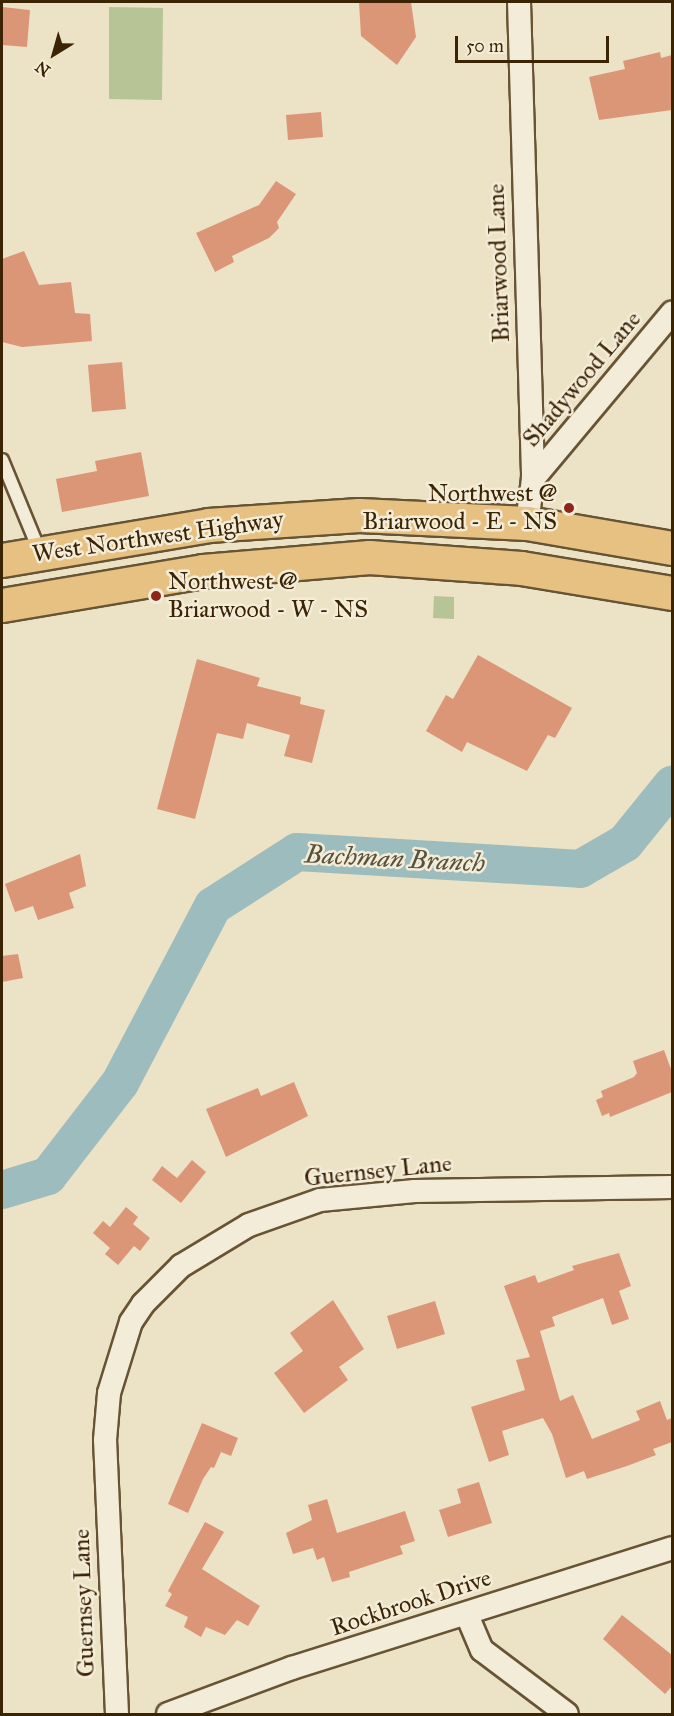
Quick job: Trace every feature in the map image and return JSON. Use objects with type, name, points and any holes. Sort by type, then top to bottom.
[{"type":"main road","name":"West Northwest Highway","points":[[2,560],[255,519],[406,515],[527,523],[672,548]]},
{"type":"main road","points":[[521,568],[527,523]]},
{"type":"main road","name":"West Northwest Highway","points":[[2,605],[203,571],[293,561],[411,558],[521,568],[672,593]]},
{"type":"street","name":"Briarwood Lane","points":[[519,2],[533,479],[527,523]]},
{"type":"street","name":"Shadywood Lane","points":[[533,479],[672,313]]},
{"type":"street","name":"Guernsey Lane","points":[[117,1714],[105,1440],[109,1393],[131,1322],[143,1304],[181,1266],[249,1225],[320,1200],[415,1191],[672,1187]]},
{"type":"street","name":"Rockbrook Drive","points":[[168,1714],[292,1668],[467,1615],[672,1548]]},
{"type":"street","points":[[467,1615],[482,1650],[567,1714]]},
{"type":"lane","points":[[2,460],[40,553]]},
{"type":"green space","points":[[109,7],[163,8],[162,100],[109,99]]},
{"type":"green space","points":[[434,596],[454,597],[454,619],[433,618]]},
{"type":"building","points":[[359,2],[411,2],[416,37],[397,65],[361,36]]},
{"type":"building","points":[[2,7],[30,10],[27,47],[2,45]]},
{"type":"building","points":[[660,52],[661,58],[672,55],[672,110],[599,120],[589,77],[625,69],[623,61]]},
{"type":"building","points":[[321,112],[323,137],[288,140],[286,115]]},
{"type":"building","points":[[276,181],[296,194],[277,222],[279,228],[269,238],[232,256],[234,262],[215,272],[196,233],[259,205]]},
{"type":"building","points":[[24,251],[39,285],[71,282],[75,313],[90,314],[92,341],[22,347],[2,342],[2,259]]},
{"type":"building","points":[[122,362],[126,409],[92,412],[88,365]]},
{"type":"building","points":[[141,452],[149,496],[62,512],[56,479],[97,471],[95,461]]},
{"type":"building","points":[[478,655],[572,708],[555,738],[548,735],[527,771],[467,742],[462,752],[426,731],[446,695],[453,699]]},
{"type":"building","points":[[197,659],[260,678],[257,686],[301,697],[300,704],[325,710],[312,763],[284,756],[290,735],[247,723],[243,739],[217,733],[195,819],[157,809]]},
{"type":"building","points":[[80,854],[86,886],[69,893],[74,908],[38,920],[33,906],[15,912],[5,884]]},
{"type":"building","points":[[18,954],[23,978],[2,982],[2,956]]},
{"type":"building","points":[[664,1050],[672,1072],[672,1092],[610,1117],[609,1113],[602,1116],[596,1100],[603,1097],[601,1091],[634,1077],[637,1073],[633,1061]]},
{"type":"building","points":[[294,1082],[308,1116],[226,1157],[206,1109],[258,1088],[261,1096]]},
{"type":"building","points":[[192,1160],[206,1172],[181,1203],[152,1180],[162,1166],[177,1178]]},
{"type":"building","points":[[126,1207],[138,1217],[133,1224],[150,1238],[140,1251],[134,1246],[118,1265],[105,1254],[110,1248],[93,1233],[103,1221],[110,1227]]},
{"type":"building","points":[[619,1253],[631,1286],[619,1291],[629,1319],[612,1325],[603,1298],[552,1317],[555,1326],[540,1331],[560,1401],[573,1395],[592,1439],[640,1420],[636,1411],[660,1401],[667,1420],[672,1418],[672,1442],[653,1449],[656,1455],[627,1466],[587,1479],[584,1471],[566,1478],[552,1434],[543,1418],[502,1431],[509,1455],[489,1462],[471,1407],[525,1390],[516,1360],[530,1357],[504,1286],[535,1275],[538,1283],[574,1270],[572,1266]]},
{"type":"building","points":[[333,1300],[364,1349],[339,1367],[348,1380],[304,1413],[274,1373],[303,1351],[290,1333]]},
{"type":"building","points":[[435,1301],[445,1334],[397,1349],[387,1316]]},
{"type":"building","points":[[202,1423],[238,1438],[231,1456],[221,1452],[214,1468],[211,1467],[203,1479],[188,1513],[168,1504]]},
{"type":"building","points":[[479,1482],[492,1523],[448,1537],[439,1510],[461,1503],[457,1489]]},
{"type":"building","points":[[327,1499],[337,1533],[405,1511],[415,1541],[400,1546],[403,1554],[349,1572],[350,1577],[332,1582],[324,1557],[317,1560],[313,1548],[293,1554],[286,1533],[312,1520],[308,1505]]},
{"type":"building","points":[[205,1522],[224,1532],[202,1569],[260,1606],[248,1626],[237,1620],[225,1635],[206,1627],[201,1637],[184,1627],[188,1617],[165,1606],[172,1594],[168,1591]]},
{"type":"building","points":[[622,1615],[672,1655],[672,1686],[665,1694],[603,1639]]},
{"type":"waterway","name":"Bachman Branch","points":[[2,1190],[48,1176],[120,1083],[213,906],[297,852],[580,869],[625,843],[672,785]]},
{"type":"place","name":"Northwest @ Briarwood - E - NS","points":[[569,508]]},
{"type":"place","name":"Northwest @ Briarwood - W - NS","points":[[156,596]]}]
